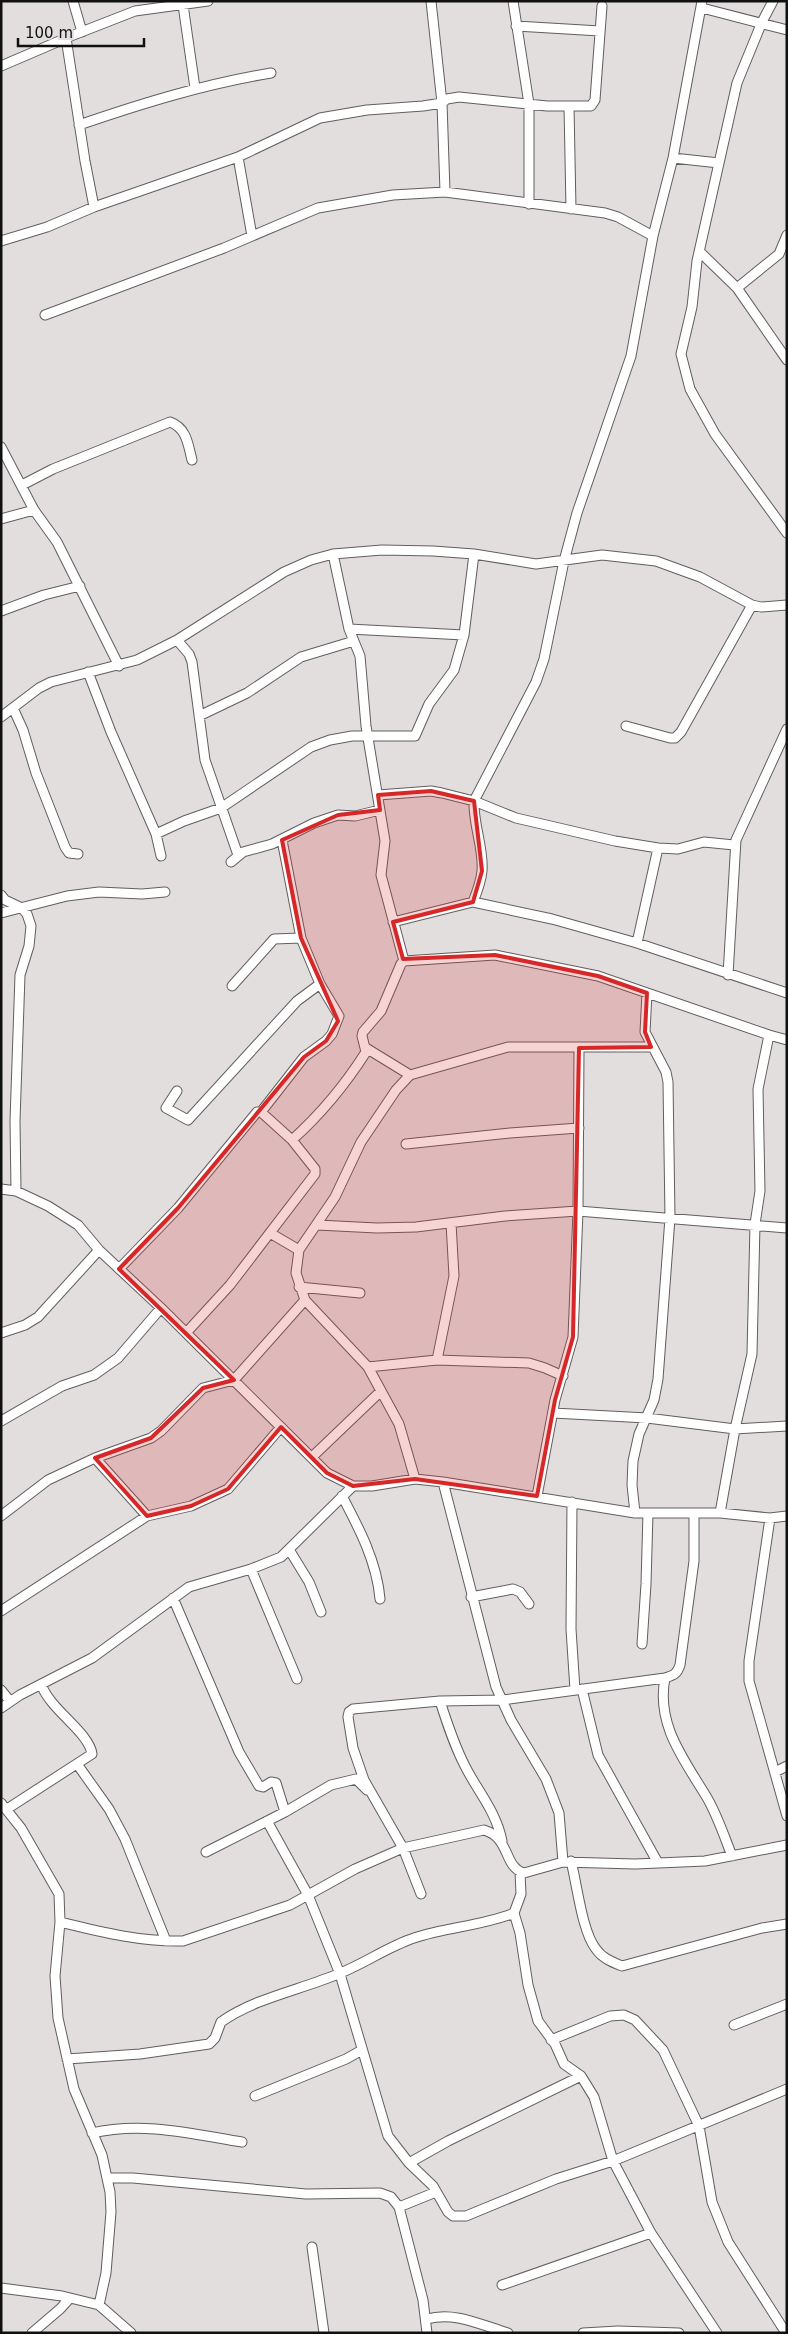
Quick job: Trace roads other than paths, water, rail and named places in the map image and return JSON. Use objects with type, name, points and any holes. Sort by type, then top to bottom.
[{"type":"street","points":[[73,1],[82,32]]},
{"type":"street","points":[[1,66],[135,11],[208,1]]},
{"type":"street","points":[[431,1],[442,103],[445,192]]},
{"type":"street","points":[[513,1],[528,104],[529,204]]},
{"type":"street","points":[[774,1],[762,22],[737,83],[700,252],[692,307],[681,354],[684,373],[690,389],[715,434],[787,533]]},
{"type":"street","points":[[183,5],[195,88]]},
{"type":"street","points":[[473,902],[480,884],[482,871],[474,801],[542,667],[564,561],[588,479],[631,356],[652,236],[673,158],[702,5],[787,30]]},
{"type":"street","points":[[1,241],[47,227],[94,207],[238,157],[320,118],[367,110],[442,103],[453,97],[471,96],[528,104],[587,108],[594,104],[602,6]]},
{"type":"street","points":[[516,26],[600,31]]},
{"type":"street","points":[[66,38],[94,207]]},
{"type":"street","points":[[80,125],[150,100],[195,88],[271,73]]},
{"type":"street","points":[[568,106],[570,209]]},
{"type":"street","points":[[238,157],[252,236]]},
{"type":"street","points":[[673,158],[719,163]]},
{"type":"street","points":[[45,315],[252,236],[318,208],[393,195],[445,192],[605,213],[618,217],[652,236]]},
{"type":"street","points":[[737,288],[779,254],[787,235]]},
{"type":"street","points":[[700,252],[737,288],[787,360]]},
{"type":"street","points":[[22,485],[53,469],[170,422],[178,425],[183,431],[192,460]]},
{"type":"street","points":[[1,447],[34,510],[57,542],[119,666]]},
{"type":"street","points":[[1,518],[34,510]]},
{"type":"street","points":[[1,717],[39,688],[51,682],[137,660],[177,640],[284,572],[311,560],[333,554],[382,550],[474,554],[536,564],[602,555],[656,561],[700,577],[752,605],[761,607],[787,606]]},
{"type":"street","points":[[333,554],[349,629],[360,656],[368,737],[386,847],[381,875],[404,961]]},
{"type":"street","points":[[156,834],[184,821],[221,808],[311,747],[330,740],[352,736],[415,736],[429,704],[454,670],[464,635],[474,554]]},
{"type":"street","points":[[1,611],[44,594],[80,586]]},
{"type":"street","points":[[626,726],[675,738],[681,732],[752,605]]},
{"type":"street","points":[[349,629],[464,635]]},
{"type":"street","points":[[177,640],[189,654],[192,662],[204,760],[221,808],[235,858],[282,840],[314,823],[338,815],[355,816],[380,810]]},
{"type":"street","points":[[200,716],[247,693],[310,653],[354,640]]},
{"type":"street","points":[[88,672],[111,732],[156,834],[161,856]]},
{"type":"street","points":[[13,708],[23,730],[36,774],[65,847],[69,853],[78,854]]},
{"type":"street","points":[[728,975],[734,845],[787,729]]},
{"type":"street","points":[[378,796],[430,791],[474,801],[516,818],[615,841],[658,848],[678,849],[704,842],[734,845]]},
{"type":"street","points":[[119,1270],[178,1208],[257,1112],[261,1112],[304,1057],[326,1041],[332,1034],[338,1016],[320,984],[301,938],[282,840]]},
{"type":"street","points":[[637,943],[658,848]]},
{"type":"street","points":[[1,913],[67,896],[91,893],[142,894],[165,892]]},
{"type":"street","points":[[1,895],[5,900],[22,908],[29,919],[31,935],[20,975],[15,1121],[16,1191]]},
{"type":"street","points":[[393,922],[473,902],[552,919],[637,943],[728,975],[787,993]]},
{"type":"street","points":[[232,986],[267,944],[274,939],[301,938]]},
{"type":"street","points":[[292,1140],[313,1122],[349,1079],[366,1052],[362,1036],[363,1032],[381,1011],[404,961],[495,955],[598,976],[787,1040]]},
{"type":"street","points":[[176,1091],[166,1108],[188,1120],[297,1001],[320,984]]},
{"type":"street","points":[[635,1513],[632,1461],[658,1379],[670,1218],[668,1082],[663,1067],[651,1047],[645,1032],[646,993]]},
{"type":"street","points":[[720,1513],[735,1428],[752,1354],[755,1224],[760,1191],[758,1089],[769,1035]]},
{"type":"street","points":[[415,1479],[399,1424],[368,1367],[305,1300],[299,1287],[296,1273],[299,1250],[335,1197],[361,1142],[396,1090],[410,1074],[508,1047],[651,1047]]},
{"type":"street","points":[[366,1048],[410,1074]]},
{"type":"street","points":[[538,1496],[553,1413],[572,1337],[578,1211],[579,1048]]},
{"type":"street","points":[[186,1333],[230,1285],[315,1174],[315,1169],[292,1140],[261,1112]]},
{"type":"street","points":[[406,1144],[579,1128]]},
{"type":"street","points":[[1,1189],[16,1191],[48,1206],[78,1225],[119,1270],[161,1308],[327,1473],[353,1486],[372,1486],[415,1479],[538,1496],[635,1513],[720,1513],[770,1518],[787,1516]]},
{"type":"street","points":[[317,1225],[377,1228],[416,1227],[578,1211],[787,1228]]},
{"type":"street","points":[[437,1360],[454,1276],[451,1223]]},
{"type":"street","points":[[270,1233],[299,1250]]},
{"type":"street","points":[[1,1332],[25,1325],[38,1317],[99,1250]]},
{"type":"street","points":[[299,1287],[360,1293]]},
{"type":"street","points":[[1,1516],[37,1486],[95,1458],[151,1438],[161,1432],[203,1388],[234,1380],[305,1300]]},
{"type":"street","points":[[1,1420],[62,1386],[94,1375],[118,1358],[161,1308]]},
{"type":"street","points":[[368,1367],[437,1360],[529,1363],[563,1376]]},
{"type":"street","points":[[312,1457],[381,1391]]},
{"type":"street","points":[[553,1413],[647,1418],[735,1428],[787,1426]]},
{"type":"street","points":[[1,1611],[147,1516],[191,1506],[228,1489],[281,1427]]},
{"type":"street","points":[[95,1458],[147,1516]]},
{"type":"street","points":[[443,1482],[471,1597],[496,1687],[511,1720],[546,1778],[555,1801],[562,1827],[567,1862],[588,1936],[600,1954],[622,1966],[762,1928],[787,1924]]},
{"type":"street","points":[[1,1708],[10,1701],[92,1658],[189,1587],[251,1569],[281,1557],[290,1550],[321,1515],[353,1486]]},
{"type":"street","points":[[342,1496],[358,1526],[379,1580],[380,1599]]},
{"type":"street","points":[[572,1502],[570,1628],[579,1689],[598,1755],[658,1863]]},
{"type":"street","points":[[642,1644],[648,1513]]},
{"type":"street","points":[[421,1894],[403,1848],[370,1791],[355,1755],[349,1712],[353,1709],[440,1701],[503,1700],[665,1678],[678,1672],[694,1560],[694,1513]]},
{"type":"street","points":[[770,1518],[749,1661],[749,1682],[787,1816]]},
{"type":"street","points":[[290,1550],[309,1582],[321,1612]]},
{"type":"street","points":[[251,1569],[297,1678]]},
{"type":"street","points":[[471,1597],[514,1589],[520,1592],[529,1604]]},
{"type":"street","points":[[173,1598],[239,1752],[259,1786],[263,1787],[271,1782],[276,1783],[285,1812]]},
{"type":"street","points":[[665,1678],[662,1691],[664,1713],[669,1734],[707,1797],[732,1856]]},
{"type":"street","points":[[41,1684],[49,1700],[70,1722],[92,1752],[91,1756],[4,1806],[21,1828],[59,1894],[60,1922],[55,1976],[58,2018],[74,2089],[108,2178],[111,2212],[106,2272],[99,2305]]},
{"type":"street","points":[[1,1690],[10,1701]]},
{"type":"street","points":[[440,1701],[453,1741],[466,1768],[494,1814],[510,1861],[520,1872],[527,1873],[567,1862],[624,1864],[705,1860],[787,1845]]},
{"type":"street","points":[[77,1764],[109,1809],[125,1839],[166,1941]]},
{"type":"street","points":[[775,1772],[787,1766]]},
{"type":"street","points":[[206,1852],[335,1784],[356,1779],[363,1788],[370,1791]]},
{"type":"street","points":[[267,1821],[308,1896],[340,1974],[388,2136],[409,2163],[426,2178],[448,2212],[459,2218],[497,2205],[556,2179],[614,2162],[787,2089]]},
{"type":"street","points":[[60,1922],[123,1936],[183,1941],[197,1938],[290,1905],[355,1869],[403,1848],[484,1830],[492,1832],[502,1841]]},
{"type":"street","points":[[520,1872],[521,1894],[514,1913],[536,2014],[564,2064],[582,2076],[594,2097],[614,2162],[651,2233],[717,2333]]},
{"type":"street","points":[[67,2059],[140,2054],[209,2044],[215,2038],[221,2022],[227,2017],[259,2003],[340,1974],[389,1948],[414,1938],[483,1924],[514,1913]]},
{"type":"street","points":[[734,2025],[787,2004]]},
{"type":"street","points":[[551,2040],[610,2016],[624,2014],[648,2032],[662,2050],[699,2126],[712,2202],[728,2242],[786,2333]]},
{"type":"street","points":[[255,2096],[346,2059],[362,2050]]},
{"type":"street","points":[[409,2163],[448,2141],[582,2076]]},
{"type":"street","points":[[92,2132],[108,2129],[176,2129],[242,2142]]},
{"type":"street","points":[[108,2178],[143,2179],[306,2194],[380,2193],[391,2196],[399,2207],[412,2253],[427,2319],[427,2333]]},
{"type":"street","points":[[399,2207],[436,2192]]},
{"type":"street","points":[[502,2285],[651,2233]]},
{"type":"street","points":[[312,2247],[324,2333]]},
{"type":"street","points":[[1,2288],[70,2298],[99,2305],[131,2333]]},
{"type":"street","points":[[32,2333],[70,2298]]},
{"type":"street","points":[[427,2319],[452,2316],[508,2333]]},
{"type":"street","points":[[583,2333],[618,2331],[679,2333]]}]
